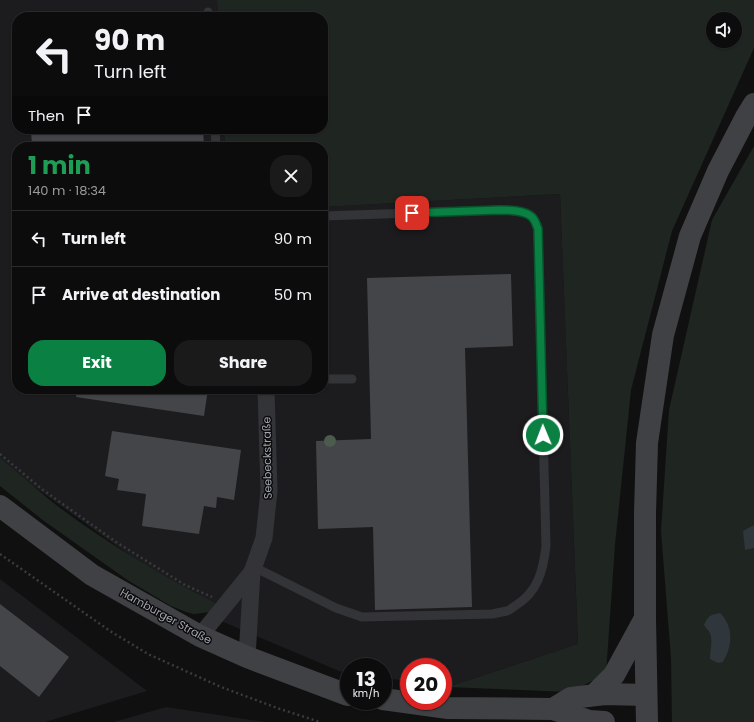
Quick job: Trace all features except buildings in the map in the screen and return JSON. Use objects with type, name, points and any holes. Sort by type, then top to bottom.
[{"type":"main road","points":[[646,722],[645,513],[647,442],[663,335],[690,236],[718,171],[754,104]]},
{"type":"main road","name":"Hamburger Straße","points":[[0,506],[92,575],[200,636],[247,657],[340,692]]},
{"type":"main road","points":[[594,695],[614,675],[645,619]]},
{"type":"main road","points":[[552,709],[571,698],[605,694],[646,695]]},
{"type":"main road","points":[[392,700],[448,708],[552,709],[589,721],[604,722]]},
{"type":"street","name":"Seebeckstraße","points":[[247,657],[253,570],[264,538],[269,491],[266,394]]},
{"type":"street","name":"Seebeckstraße","points":[[200,636],[253,570]]},
{"type":"lane","points":[[253,570],[336,608],[362,617],[492,614],[508,611],[531,593],[539,580],[544,561],[546,546],[538,229],[532,217],[524,213],[500,210],[328,216]]},
{"type":"lane","points":[[328,379],[352,379]]},
{"type":"path","points":[[0,454],[43,490],[116,542],[185,584],[213,598]]},
{"type":"path","points":[[0,554],[110,631],[148,654],[221,687],[320,722]]},
{"type":"shaded area","points":[[0,0],[217,0],[218,12],[12,12],[12,134],[224,134],[225,142],[12,142],[12,394],[328,394],[328,207],[560,194],[578,644],[452,686],[452,658],[400,658],[400,680],[392,679],[392,658],[340,658],[340,671],[221,621],[0,462]]},
{"type":"shaded area","points":[[217,0],[754,0],[754,48],[672,231],[631,390],[615,545],[606,674],[570,692],[452,687],[452,686],[578,644],[560,194],[328,207],[328,142],[225,142],[224,134],[328,134],[328,12],[218,12]]},
{"type":"shaded area","points":[[754,146],[754,722],[672,722],[671,658],[661,531],[669,410],[712,220]]},
{"type":"shaded area","points":[[0,458],[51,501],[111,544],[175,582],[219,605],[210,612],[194,614],[186,612],[171,606],[129,581],[44,521],[0,486]]},
{"type":"shaded area","points":[[754,525],[754,548],[745,550],[743,531]]},
{"type":"shaded area","points":[[0,579],[147,691],[45,722],[0,722]]},
{"type":"shaded area","points":[[720,613],[730,630],[730,646],[723,662],[718,663],[710,659],[711,636],[710,632],[704,625],[710,616]]},
{"type":"shaded area","points":[[166,707],[265,722],[114,722]]},
{"type":"route","points":[[412,213],[500,210],[524,213],[532,217],[538,229],[543,435]]}]
